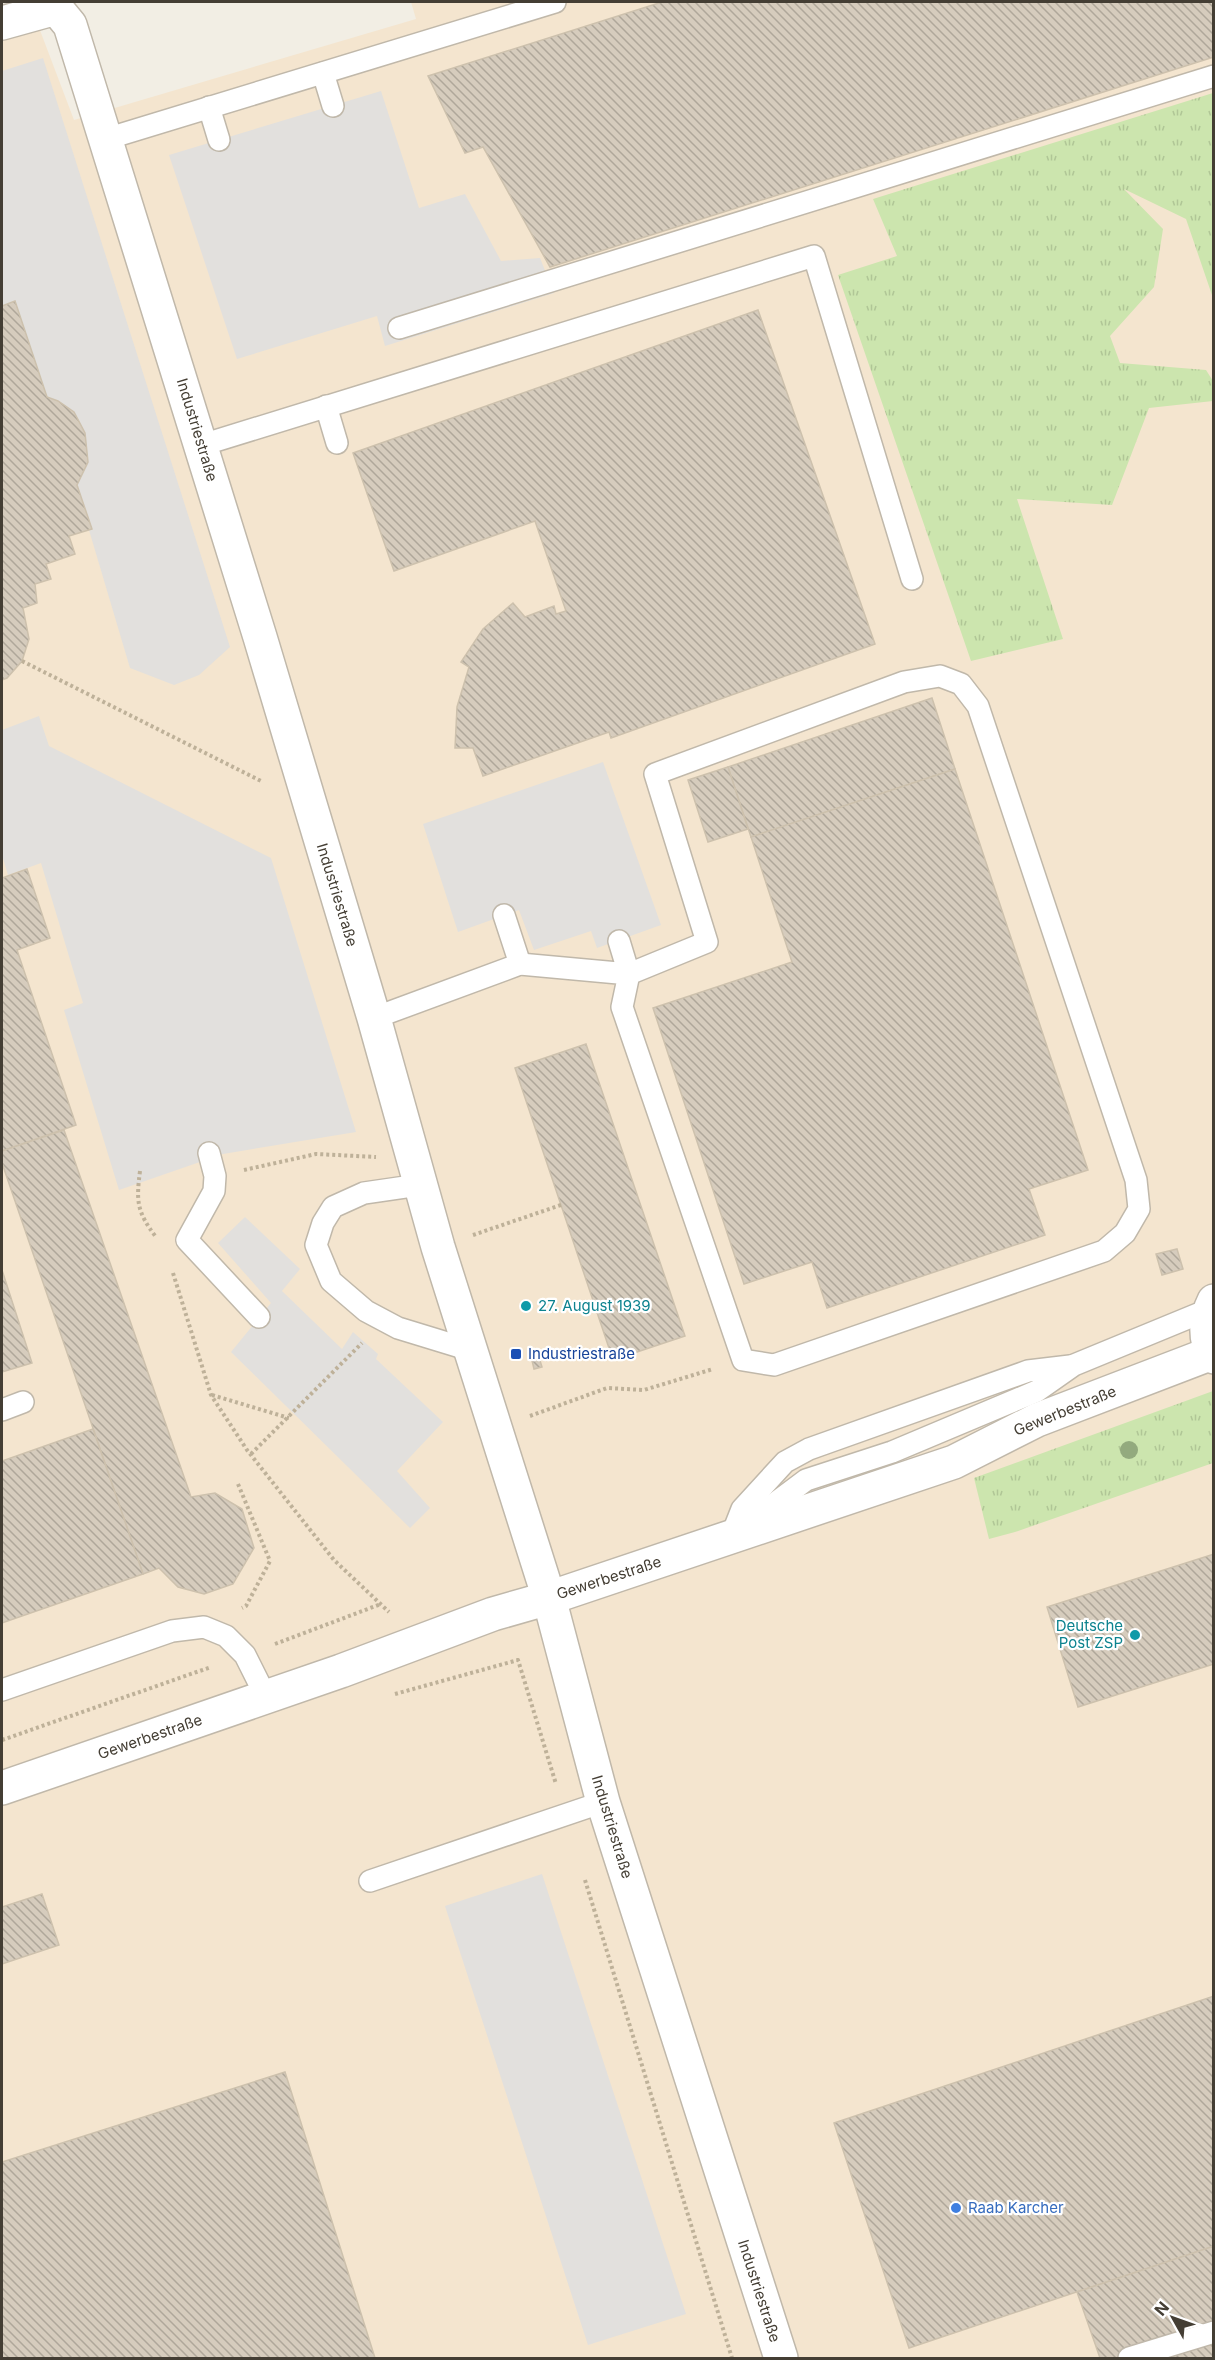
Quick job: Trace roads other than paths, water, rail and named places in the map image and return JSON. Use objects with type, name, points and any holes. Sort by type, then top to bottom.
[{"type":"street","name":"Industriestraße","points":[[2,23],[56,8],[70,25],[201,445],[374,1018],[416,1172],[470,1350],[549,1598],[603,1802],[781,2358]]},
{"type":"street","name":"Gewerbestraße","points":[[2,1788],[341,1671],[493,1614],[549,1598],[954,1462],[1037,1420],[1213,1355],[1206,1328],[1212,1305]]},
{"type":"lane","points":[[106,139],[555,2]]},
{"type":"lane","points":[[323,73],[333,106]]},
{"type":"lane","points":[[399,328],[1214,76]]},
{"type":"lane","points":[[209,107],[219,140]]},
{"type":"lane","points":[[201,445],[814,256],[912,579]]},
{"type":"lane","points":[[326,406],[337,443]]},
{"type":"lane","points":[[374,1018],[520,964],[629,974],[708,942],[655,774],[904,682],[940,676],[961,684],[978,706],[1136,1180],[1138,1209],[1125,1233],[1104,1251],[774,1365],[743,1360],[622,1007],[629,974],[619,941]]},
{"type":"lane","points":[[504,915],[520,964]]},
{"type":"lane","points":[[209,1153],[215,1176],[214,1191],[187,1240],[259,1317]]},
{"type":"lane","points":[[416,1172],[333,1207],[323,1223],[316,1245],[331,1281],[366,1311],[398,1328],[470,1350]]},
{"type":"lane","points":[[731,1537],[806,1480],[892,1452],[1037,1391],[1074,1365],[1212,1305]]},
{"type":"lane","points":[[731,1537],[742,1509],[786,1462],[809,1449],[1028,1371],[1074,1365]]},
{"type":"lane","points":[[2,1410],[23,1402]]},
{"type":"lane","points":[[2,1690],[172,1631],[204,1627],[226,1636],[245,1655],[266,1697]]},
{"type":"lane","points":[[370,1881],[603,1802]]},
{"type":"lane","points":[[1129,2358],[1214,2332]]},
{"type":"place","name":"27. August 1939","points":[[526,1306]]},
{"type":"place","name":"Industriestraße","points":[[516,1354]]},
{"type":"place","name":"Deutsche Post ZSP","points":[[1135,1635]]},
{"type":"place","name":"Raab Karcher","points":[[956,2208]]}]
